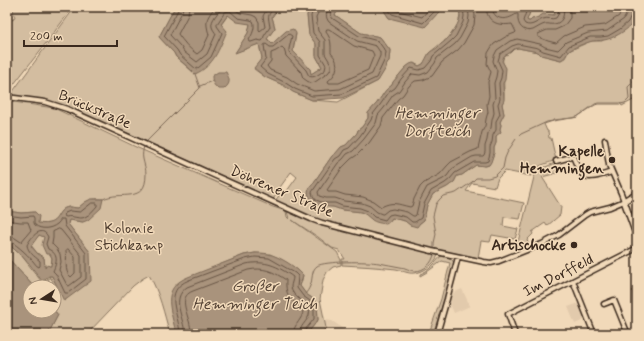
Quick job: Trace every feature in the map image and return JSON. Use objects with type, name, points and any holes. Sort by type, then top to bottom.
[{"type":"main road","points":[[637,193],[624,201],[637,237]]},
{"type":"street","name":"Brückstraße","points":[[7,97],[40,101],[61,106],[148,145]]},
{"type":"street","points":[[605,140],[609,165],[624,201]]},
{"type":"street","name":"Döhrener Straße","points":[[148,145],[305,217],[322,223],[435,252],[487,263],[499,261],[550,241],[590,212],[610,207],[624,201]]},
{"type":"street","points":[[556,162],[573,157],[582,174],[586,176],[602,175],[612,172]]},
{"type":"street","name":"Im Dorffeld","points":[[515,334],[508,314],[637,248]]},
{"type":"street","points":[[436,334],[458,257]]},
{"type":"street","points":[[574,281],[594,334]]},
{"type":"street","points":[[604,304],[614,300],[627,334]]},
{"type":"shaded area","points":[[462,289],[470,306],[454,313],[449,302],[451,294]]},
{"type":"shaded area","points":[[579,303],[586,319],[575,324],[568,307]]},
{"type":"shaded area","points":[[326,320],[332,321],[338,325],[346,334],[315,334]]},
{"type":"green space","points":[[13,7],[73,7],[7,93],[7,28],[11,19],[13,20],[15,16],[13,13]]},
{"type":"green space","points":[[75,7],[175,7],[159,37],[176,57],[195,74],[221,25],[228,15],[250,24],[248,33],[236,52],[259,44],[262,58],[254,69],[265,77],[283,85],[293,92],[312,100],[338,102],[378,81],[389,61],[390,50],[380,37],[361,33],[335,15],[340,7],[379,7],[383,9],[389,18],[439,12],[443,7],[459,7],[460,16],[458,24],[448,39],[429,53],[423,64],[419,66],[414,63],[406,67],[368,113],[368,118],[362,127],[346,145],[341,147],[337,153],[332,156],[311,186],[308,194],[313,203],[342,210],[360,212],[367,215],[372,220],[389,222],[392,218],[405,221],[410,225],[420,223],[424,220],[427,205],[433,194],[447,187],[454,182],[457,176],[462,175],[476,165],[489,165],[494,153],[496,136],[501,125],[500,122],[504,114],[502,104],[504,96],[505,66],[503,60],[504,56],[514,49],[518,48],[538,52],[541,55],[561,60],[565,58],[571,50],[591,41],[602,41],[635,16],[635,7],[637,7],[637,78],[635,81],[637,98],[622,106],[620,103],[598,103],[577,117],[553,120],[544,124],[548,131],[549,138],[551,138],[556,160],[538,167],[531,176],[505,171],[498,178],[495,187],[472,183],[466,191],[524,203],[520,219],[504,217],[503,226],[518,229],[515,239],[492,235],[490,242],[481,241],[478,258],[425,247],[322,221],[275,201],[281,193],[284,195],[297,177],[291,172],[273,199],[70,108],[10,97]]},
{"type":"green space","points":[[279,7],[311,7],[307,15],[309,35],[316,44],[316,56],[322,67],[311,74],[310,69],[293,51],[296,34],[286,31],[272,44],[267,38],[275,28],[272,17]]},
{"type":"green space","points":[[530,7],[547,7],[555,13],[553,15],[544,15],[528,21]]},
{"type":"green space","name":"Kolonie Stichkamp","points":[[7,101],[54,108],[138,148],[273,207],[286,211],[289,219],[287,211],[315,223],[438,255],[434,262],[417,273],[396,269],[342,265],[342,259],[345,259],[339,250],[332,248],[292,220],[337,252],[341,260],[341,265],[333,267],[327,272],[323,280],[320,299],[326,328],[321,334],[307,334],[318,320],[317,303],[306,294],[300,286],[303,275],[298,270],[270,254],[255,253],[244,255],[217,266],[175,325],[176,334],[170,334],[159,296],[149,275],[133,286],[87,334],[48,334],[56,319],[62,319],[62,295],[65,301],[90,252],[68,224],[69,220],[83,222],[103,199],[90,200],[78,208],[64,208],[55,220],[46,224],[38,223],[35,212],[21,213],[7,211]]},
{"type":"green space","points":[[555,163],[557,173],[542,177],[561,207],[560,215],[547,226],[545,223],[532,232],[533,234],[527,240],[529,246],[516,250],[535,173],[538,170]]},
{"type":"green space","points":[[39,235],[45,237],[52,258],[51,266],[45,267],[44,258],[37,253],[31,245]]},
{"type":"green space","points":[[12,247],[22,256],[39,279],[27,279],[8,258]]},
{"type":"green space","points":[[441,256],[449,258],[454,263],[433,334],[428,334],[441,299],[450,263],[442,261],[420,276],[420,274],[429,269]]},
{"type":"green space","points":[[49,276],[52,276],[54,279],[47,279],[50,277]]},
{"type":"water","points":[[175,7],[279,7],[272,17],[275,28],[267,39],[272,44],[286,31],[293,29],[296,33],[293,51],[310,69],[311,74],[322,67],[316,56],[316,44],[309,35],[307,15],[311,7],[340,7],[335,15],[361,33],[380,37],[390,50],[389,61],[378,81],[343,98],[312,100],[265,77],[254,68],[262,58],[259,44],[235,53],[248,33],[250,24],[237,22],[228,15],[221,24],[227,31],[215,56],[202,71],[195,74],[176,57],[159,37]]},
{"type":"water","points":[[379,7],[443,7],[425,27],[389,18],[383,9]]},
{"type":"water","name":"Hemminger Dorfteich","points":[[459,7],[499,7],[505,10],[511,7],[530,7],[528,21],[543,14],[554,15],[555,11],[548,7],[635,7],[635,9],[632,23],[622,32],[607,39],[591,41],[576,47],[569,51],[561,60],[541,55],[538,52],[518,48],[504,56],[502,61],[506,68],[505,80],[503,83],[504,100],[502,104],[504,114],[500,122],[501,132],[496,136],[496,143],[491,162],[489,165],[485,166],[476,165],[462,175],[457,176],[454,182],[447,187],[433,194],[427,205],[424,220],[417,227],[410,225],[405,221],[392,218],[386,224],[378,223],[361,212],[322,206],[313,202],[308,195],[310,187],[332,156],[341,147],[346,145],[362,127],[368,118],[368,113],[406,67],[413,63],[419,66],[423,64],[429,53],[450,36],[460,19]]},
{"type":"water","points":[[218,72],[226,72],[228,77],[229,83],[224,89],[218,89],[214,85],[212,76]]},
{"type":"water","points":[[91,199],[103,199],[101,208],[88,220],[83,222],[69,220],[68,224],[90,252],[91,281],[64,301],[62,297],[62,279],[53,279],[52,276],[49,276],[45,279],[41,279],[28,262],[7,243],[7,211],[21,213],[35,212],[39,216],[38,223],[46,224],[54,220],[64,208],[78,208]],"holes":[[[39,235],[44,237],[42,245],[46,254],[50,254],[52,258],[51,266],[48,265],[45,267],[44,258],[31,246]]]},
{"type":"water","name":"Großer Hemminger Teich","points":[[255,253],[272,255],[282,259],[292,265],[303,275],[300,286],[306,294],[317,303],[318,320],[307,334],[176,334],[170,309],[170,294],[173,288],[179,282],[188,277],[244,255]]},
{"type":"water","points":[[8,258],[27,279],[22,279],[22,319],[56,319],[48,334],[7,334]]},
{"type":"waterway","points":[[145,143],[200,88],[195,74]]},
{"type":"waterway","points":[[434,251],[436,234],[433,216],[436,204],[443,196],[456,193],[476,178],[488,178],[495,176],[503,168],[508,151],[521,134],[547,122],[577,117],[598,104],[625,103],[629,99],[628,87],[633,82],[637,74]]},
{"type":"waterway","points":[[200,86],[212,81]]},
{"type":"waterway","points":[[103,199],[131,195],[142,190],[145,184],[146,174],[143,156],[144,146]]},
{"type":"waterway","points":[[8,258],[12,247]]},
{"type":"waterway","points":[[305,294],[311,284],[315,268],[321,264],[373,262],[418,271],[428,266],[434,254]]},
{"type":"place","name":"Kapelle Hemmingen","points":[[612,160]]},
{"type":"place","name":"Artischocke","points":[[574,245]]}]
